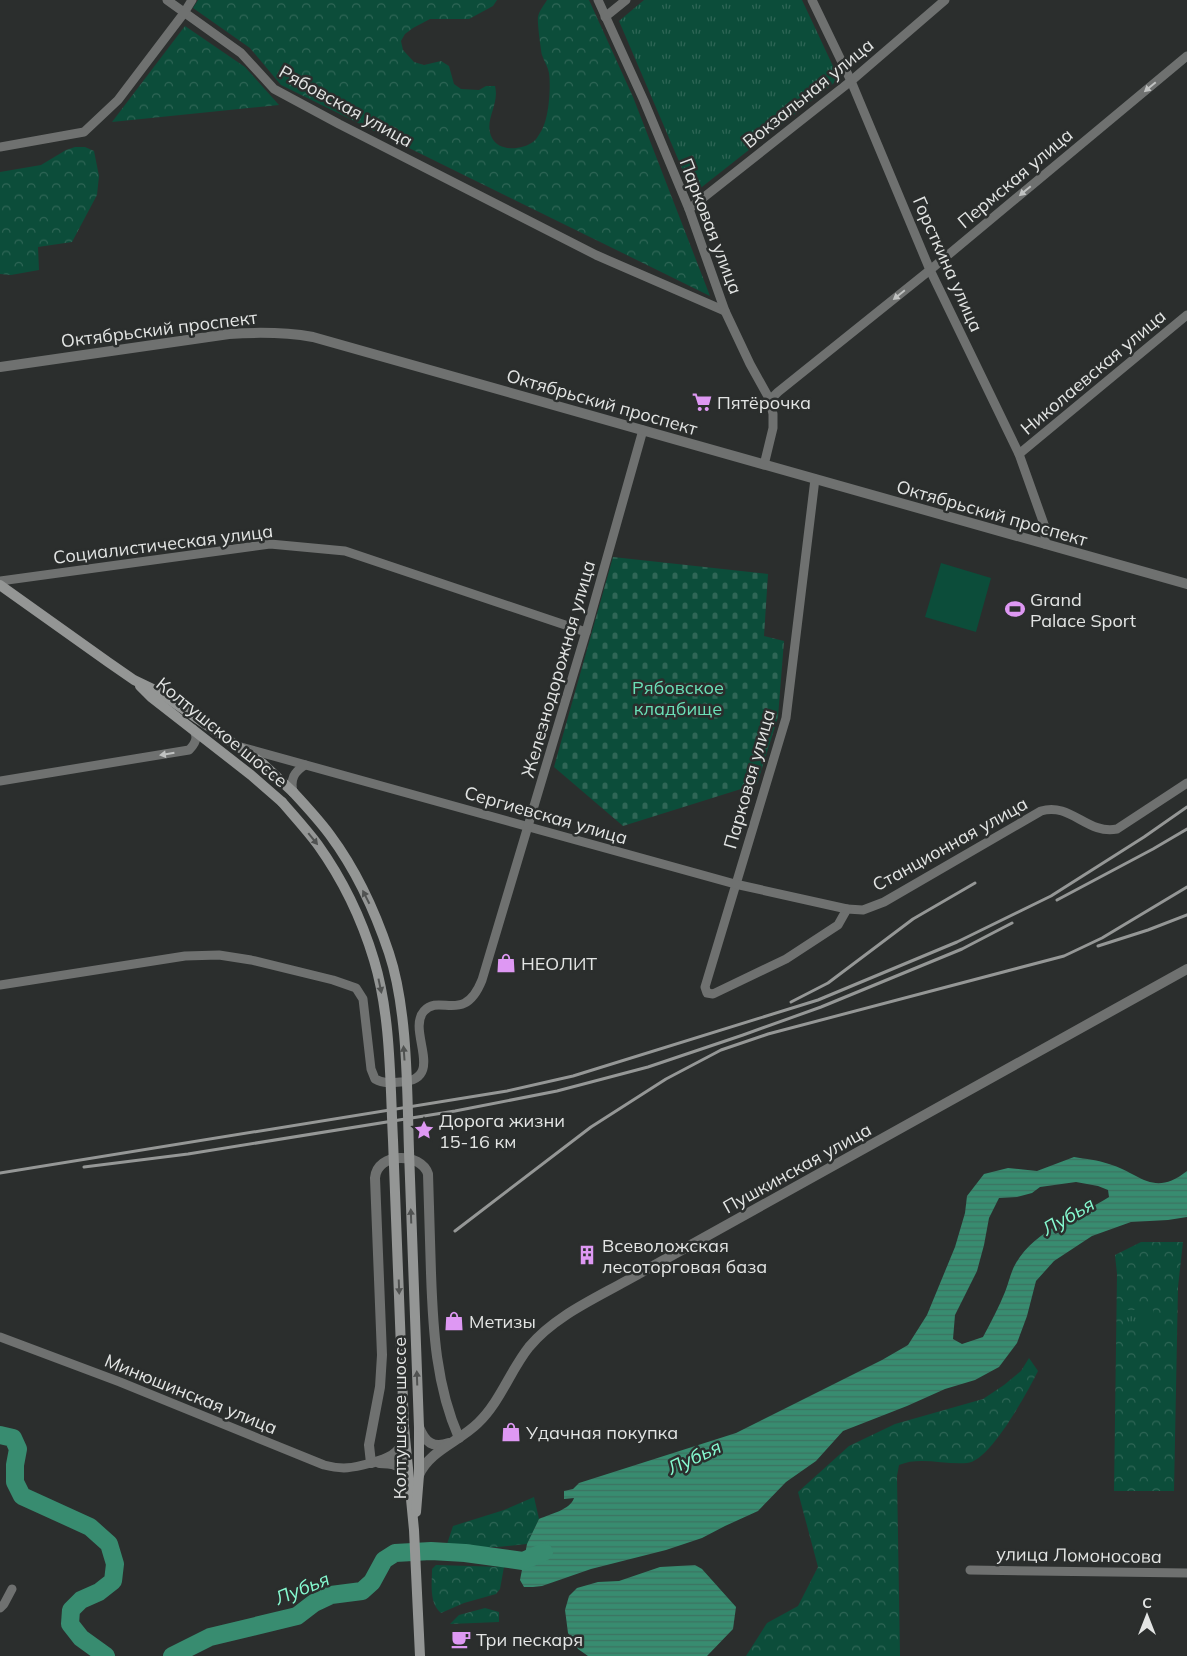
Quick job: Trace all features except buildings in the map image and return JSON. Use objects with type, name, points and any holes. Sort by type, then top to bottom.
[{"type":"main road","name":"Колтушское шоссе","points":[[0,585],[134,680],[151,697],[192,727],[282,802],[317,844],[338,875],[355,909],[374,960],[386,1021],[405,1432],[414,1530]]},
{"type":"main road","name":"Колтушское шоссе","points":[[134,680],[157,691],[238,746],[262,763],[293,792],[330,834],[352,868],[370,904],[389,954],[402,1021],[407,1087],[419,1427],[419,1475],[414,1530]]},
{"type":"main road","points":[[414,1530],[420,1656]]},
{"type":"street","name":"Рябовская улица","points":[[167,0],[241,53],[274,89],[596,255],[725,311]]},
{"type":"street","points":[[0,147],[84,132],[118,100],[192,0]]},
{"type":"street","name":"Парковая улица","points":[[598,0],[644,101],[689,209],[725,311],[750,364],[770,400],[773,428],[764,465]]},
{"type":"street","points":[[605,17],[626,0]]},
{"type":"street","name":"Горсткина улица","points":[[812,0],[851,81],[930,270],[1019,454],[1044,527],[1046,544]]},
{"type":"street","name":"Вокзальная улица","points":[[689,209],[851,81],[945,0]]},
{"type":"street","name":"Пермская улица","points":[[770,400],[930,270],[1187,56]]},
{"type":"street","name":"Николаевская улица","points":[[1019,454],[1187,315]]},
{"type":"street","name":"Октябрьский проспект","points":[[0,367],[229,334],[287,333],[313,337],[1187,584]]},
{"type":"street","name":"Железнодорожная улица","points":[[0,985],[185,956],[218,955],[251,960],[356,988],[361,993],[363,999],[371,1069],[375,1080],[380,1082],[409,1082],[421,1076],[423,1063],[421,1017],[424,1011],[429,1007],[454,1006],[466,1003],[476,993],[528,828],[643,430]]},
{"type":"street","name":"Парковая улица","points":[[815,479],[786,718],[705,987],[707,993],[713,994],[786,959],[838,925],[847,909]]},
{"type":"street","name":"Социалистическая улица","points":[[0,580],[270,544],[345,551],[586,632]]},
{"type":"street","points":[[0,781],[188,750],[194,745],[196,739],[192,727]]},
{"type":"street","name":"Сергиевская улица","points":[[238,746],[735,884],[847,909]]},
{"type":"street","points":[[293,792],[293,776],[298,769],[305,765]]},
{"type":"street","name":"Станционная улица","points":[[847,909],[863,910],[884,902],[1041,811],[1050,808],[1060,809],[1096,828],[1107,831],[1117,829],[1187,784]]},
{"type":"street","name":"Пушкинская улица","points":[[419,1475],[429,1460],[470,1430],[484,1416],[529,1347],[553,1324],[574,1310],[1187,969]]},
{"type":"street","points":[[371,1464],[369,1445],[380,1387],[382,1355],[375,1178],[378,1167],[388,1160],[411,1159],[417,1161],[426,1168],[428,1174],[435,1344],[444,1393],[459,1438]]},
{"type":"street","name":"Минюшинская улица","points":[[0,1337],[120,1382],[338,1469],[371,1464],[396,1454],[402,1446],[405,1432]]},
{"type":"street","name":"Пушкинская улица","points":[[419,1427],[429,1444],[437,1446],[459,1438]]},
{"type":"street","name":"Минюшинская улица","points":[[371,1464],[396,1464],[408,1475]]},
{"type":"street","name":"улица Ломоносова","points":[[970,1570],[1187,1573]]},
{"type":"street","points":[[0,1608],[12,1590]]},
{"type":"green space","points":[[198,0],[497,0],[493,6],[469,19],[430,19],[405,34],[401,41],[403,50],[414,62],[424,65],[441,61],[449,66],[454,84],[461,89],[479,90],[486,86],[495,86],[495,100],[489,125],[492,138],[495,143],[505,148],[517,148],[528,145],[538,137],[543,128],[547,113],[550,79],[540,42],[538,20],[540,10],[547,0],[589,0],[633,97],[710,296],[281,85],[250,48],[193,8]]},
{"type":"green space","points":[[644,0],[802,0],[839,79],[693,194],[619,21]]},
{"type":"green space","points":[[185,26],[245,67],[279,105],[112,122]]},
{"type":"green space","points":[[75,147],[85,147],[94,151],[99,176],[97,195],[72,242],[38,247],[39,270],[11,275],[0,274],[0,172],[41,165],[66,150]]},
{"type":"green space","name":"Рябовское кладбище","points":[[613,557],[768,574],[764,636],[784,641],[778,717],[757,784],[623,826],[554,767]]},
{"type":"green space","points":[[941,563],[991,578],[976,632],[925,617]]},
{"type":"green space","points":[[1141,1242],[1183,1242],[1178,1287],[1174,1491],[1114,1491],[1117,1274],[1115,1255]]},
{"type":"green space","points":[[1127,1310],[1153,1310],[1153,1327],[1127,1327]]},
{"type":"green space","points":[[1029,1358],[1038,1371],[1033,1381],[997,1439],[976,1460],[967,1463],[915,1461],[899,1465],[897,1476],[900,1656],[746,1656],[767,1623],[798,1606],[818,1567],[798,1492],[849,1446],[895,1424],[983,1399],[1021,1371]]},
{"type":"green space","points":[[534,1497],[539,1519],[527,1544],[497,1547],[446,1547],[453,1526],[504,1510]]},
{"type":"green space","points":[[436,1565],[504,1567],[500,1589],[496,1594],[464,1603],[441,1613],[437,1609],[432,1593],[432,1569]]},
{"type":"green space","points":[[485,1608],[499,1612],[499,1622],[450,1624],[459,1615]]},
{"type":"water","points":[[1074,1157],[1105,1163],[1156,1183],[1165,1183],[1187,1171],[1187,1217],[1131,1222],[1092,1236],[1054,1261],[1036,1281],[1027,1316],[1017,1343],[999,1367],[975,1380],[945,1389],[843,1431],[816,1461],[786,1482],[758,1511],[702,1538],[666,1550],[591,1569],[542,1586],[524,1587],[520,1580],[527,1544],[539,1519],[564,1509],[572,1502],[574,1498],[564,1499],[564,1491],[573,1489],[579,1483],[736,1433],[882,1360],[908,1345],[927,1315],[955,1247],[965,1213],[967,1196],[984,1174],[1008,1168],[1037,1171]],"holes":[[[1076,1182],[1108,1190],[1109,1197],[1046,1232],[1024,1251],[1014,1266],[1003,1298],[983,1337],[962,1344],[953,1339],[955,1315],[977,1271],[989,1218],[999,1198],[1017,1197],[1032,1193],[1040,1187]]]},
{"type":"water","points":[[695,1565],[702,1569],[736,1607],[733,1629],[707,1656],[588,1656],[578,1649],[568,1633],[565,1610],[569,1596],[577,1588],[598,1582],[619,1581],[660,1567]]},
{"type":"waterway","name":"Лубья","points":[[0,1435],[13,1438],[18,1449],[15,1465],[15,1482],[22,1496],[90,1527],[109,1544],[115,1564],[113,1581],[99,1592],[81,1600],[71,1610],[70,1624],[81,1638],[106,1656]]},
{"type":"waterway","name":"Лубья","points":[[172,1656],[210,1637],[297,1616],[314,1603],[331,1595],[362,1591],[372,1582],[384,1560],[395,1553],[431,1551],[465,1553],[523,1561],[544,1552]]},
{"type":"railway","points":[[0,1173],[507,1091],[573,1076],[818,1000],[957,942],[1051,896],[1144,837],[1187,807]]},
{"type":"railway","points":[[1057,900],[1187,829]]},
{"type":"railway","points":[[791,1002],[828,983],[913,919],[975,883]]},
{"type":"railway","points":[[455,1231],[591,1127],[666,1079],[721,1050],[768,1034],[1064,956],[1102,938],[1187,887]]},
{"type":"railway","points":[[1098,946],[1187,915]]},
{"type":"railway","points":[[84,1167],[188,1154],[455,1111],[557,1091],[648,1067],[821,1007],[962,949],[1012,923]]},
{"type":"place","name":"Пятёрочка","points":[[702,402]]},
{"type":"place","name":"Grand Palace Sport","points":[[1015,609]]},
{"type":"place","name":"НЕОЛИТ","points":[[506,963]]},
{"type":"place","name":"Дорога жизни 15-16 км","points":[[424,1130]]},
{"type":"place","name":"Всеволожская лесоторговая база","points":[[587,1255]]},
{"type":"place","name":"Метизы","points":[[454,1321]]},
{"type":"place","name":"Удачная покупка","points":[[511,1432]]},
{"type":"place","name":"Три пескаря","points":[[461,1639]]}]
